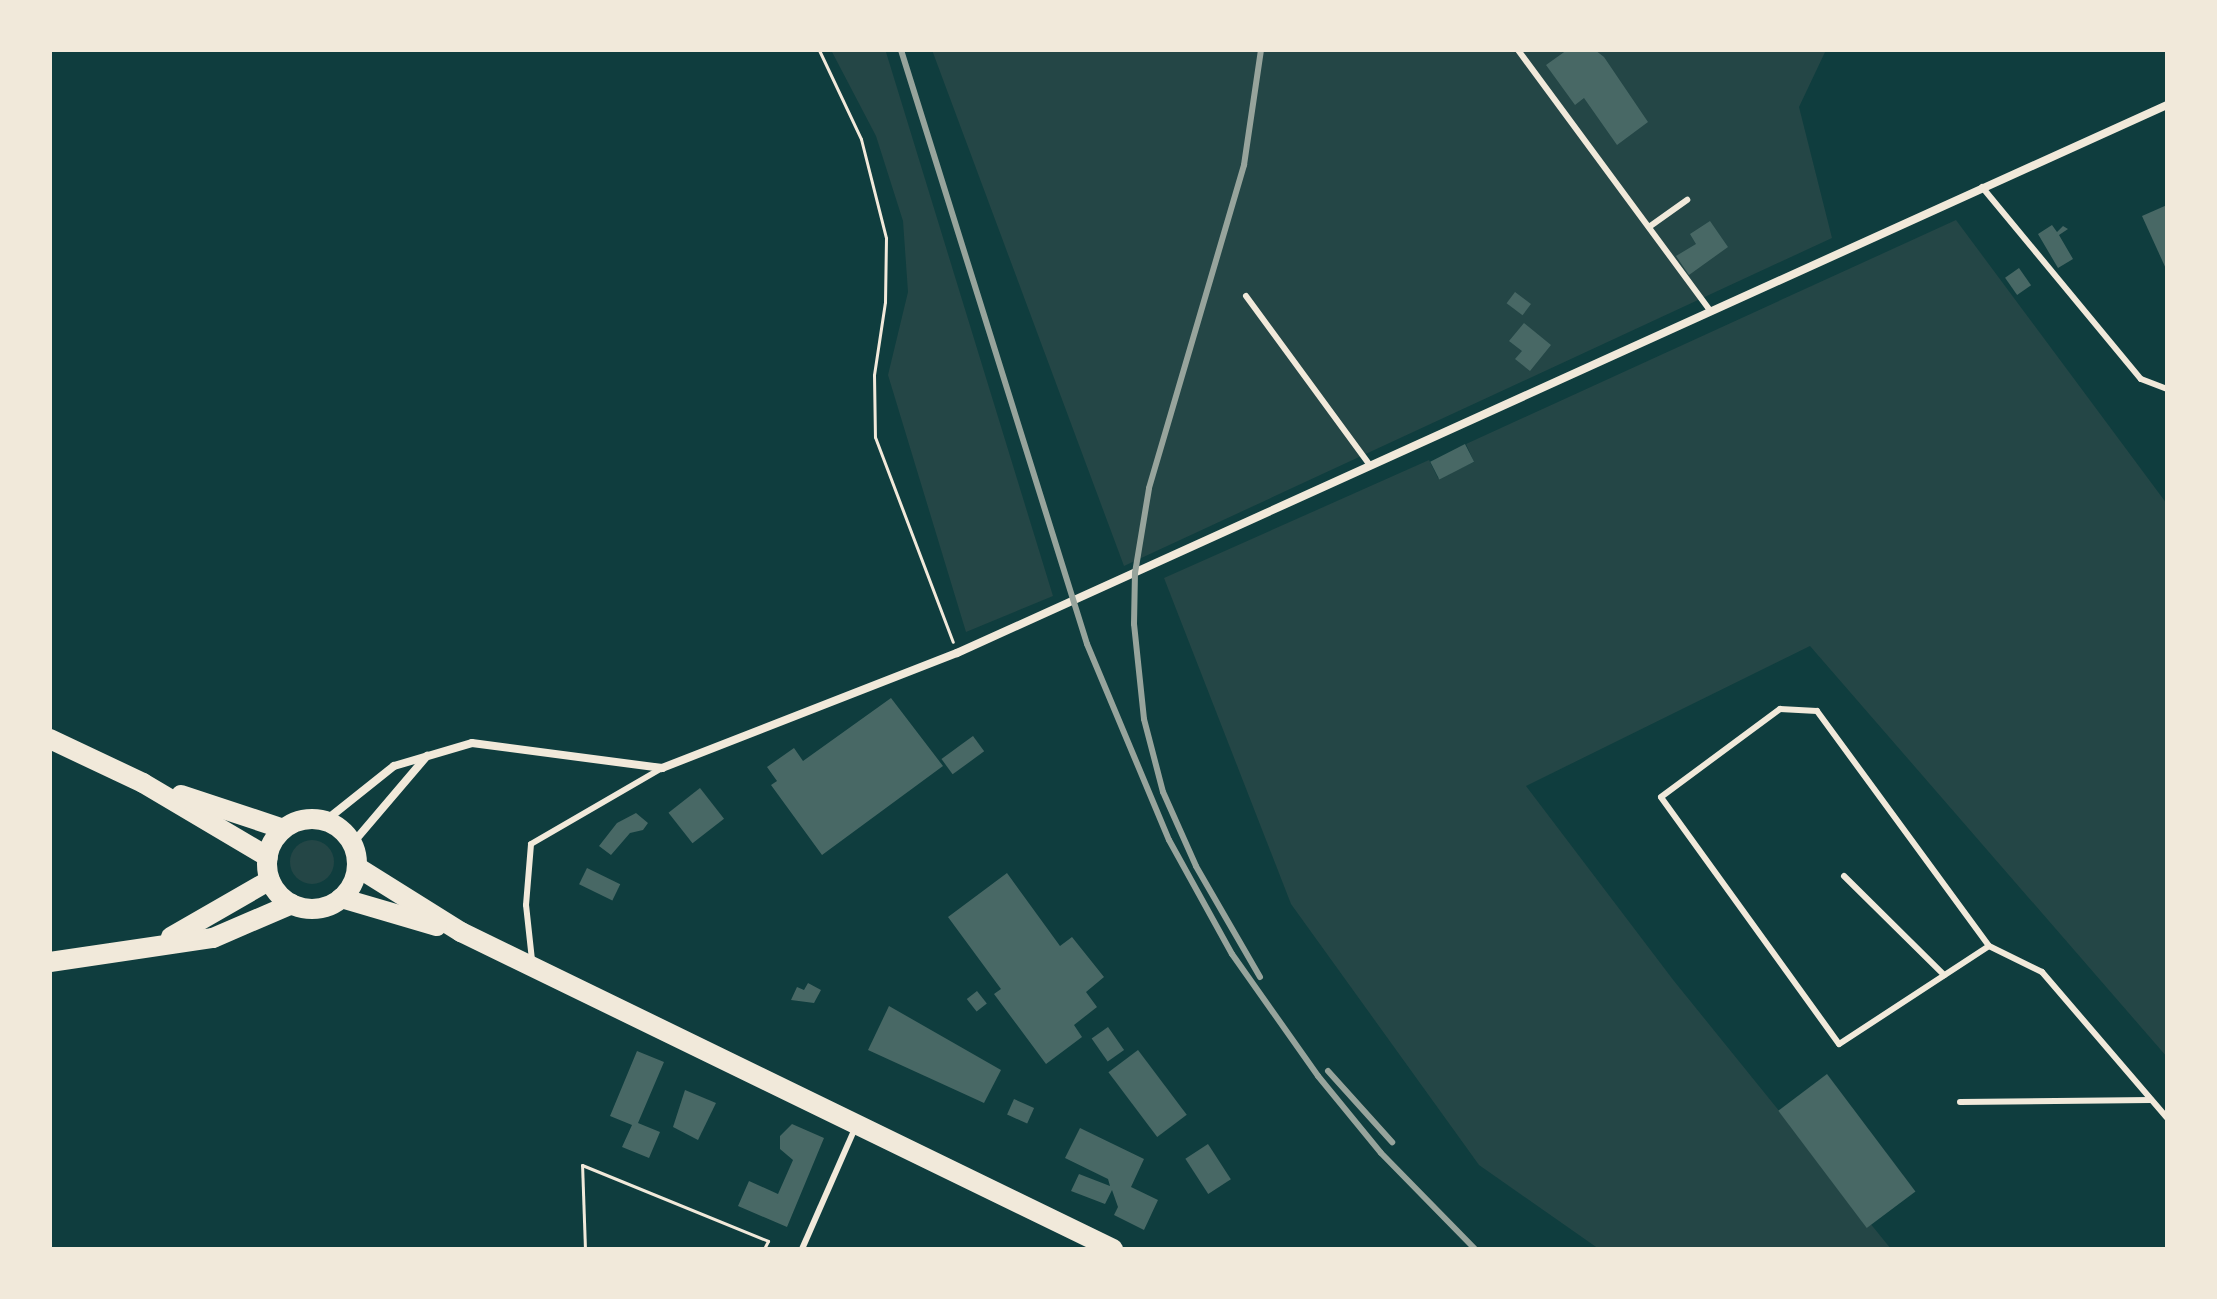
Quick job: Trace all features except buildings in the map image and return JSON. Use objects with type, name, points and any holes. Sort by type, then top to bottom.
[{"type":"main road","points":[[54,740],[143,783],[268,857]]},
{"type":"main road","points":[[143,783],[284,829]]},
{"type":"main road","points":[[341,898],[357,867],[352,844],[325,821],[304,820],[284,829],[268,857],[270,880],[292,904],[314,909],[341,898],[461,932]]},
{"type":"main road","points":[[357,867],[461,932],[1113,1249]]},
{"type":"main road","points":[[146,949],[203,923],[270,880]]},
{"type":"main road","points":[[50,962],[213,938],[292,904]]},
{"type":"street","points":[[325,821],[394,766],[430,753],[500,744],[662,768],[957,653],[2167,105]]},
{"type":"street","points":[[352,844],[395,788],[430,753]]},
{"type":"lane","points":[[1518,50],[1710,310]]},
{"type":"lane","points":[[1982,187],[2141,379],[2167,389]]},
{"type":"lane","points":[[1649,227],[1687,200]]},
{"type":"lane","points":[[1246,296],[1369,464]]},
{"type":"lane","points":[[1989,946],[1839,1044],[1661,797],[1780,709],[1817,711],[1989,946],[2042,972],[2167,1118]]},
{"type":"lane","points":[[534,967],[526,917],[531,844],[662,768]]},
{"type":"lane","points":[[1844,876],[1944,975]]},
{"type":"lane","points":[[1960,1102],[2151,1100]]},
{"type":"lane","points":[[802,1249],[857,1125]]},
{"type":"path","points":[[819,50],[861,139],[886,238],[885,302],[874,375],[875,437],[957,653]]},
{"type":"path","points":[[585,1249],[582,1165],[768,1241],[764,1249]]},
{"type":"shaded area","points":[[831,50],[886,52],[1053,596],[966,632],[888,375],[908,292],[903,221],[876,136]]},
{"type":"shaded area","points":[[932,50],[1826,50],[1799,107],[1832,238],[1124,566]]},
{"type":"shaded area","points":[[1956,220],[2167,504],[2167,1057],[1810,646],[1526,786],[1674,981],[1891,1249],[1599,1249],[1479,1165],[1291,904],[1164,578],[1429,460],[1438,478],[1474,462],[1466,444]]},
{"type":"shaded area","points":[[312,840],[328,846],[334,862],[328,878],[312,884],[296,878],[290,862],[296,846]]},
{"type":"railway","points":[[901,50],[1087,644],[1169,840],[1232,954],[1318,1076],[1381,1153],[1475,1249]]},
{"type":"railway","points":[[1260,977],[1196,866],[1163,792],[1144,719],[1134,624],[1135,573],[1149,488],[1244,165],[1261,50]]},
{"type":"railway","points":[[1328,1071],[1392,1142]]}]
